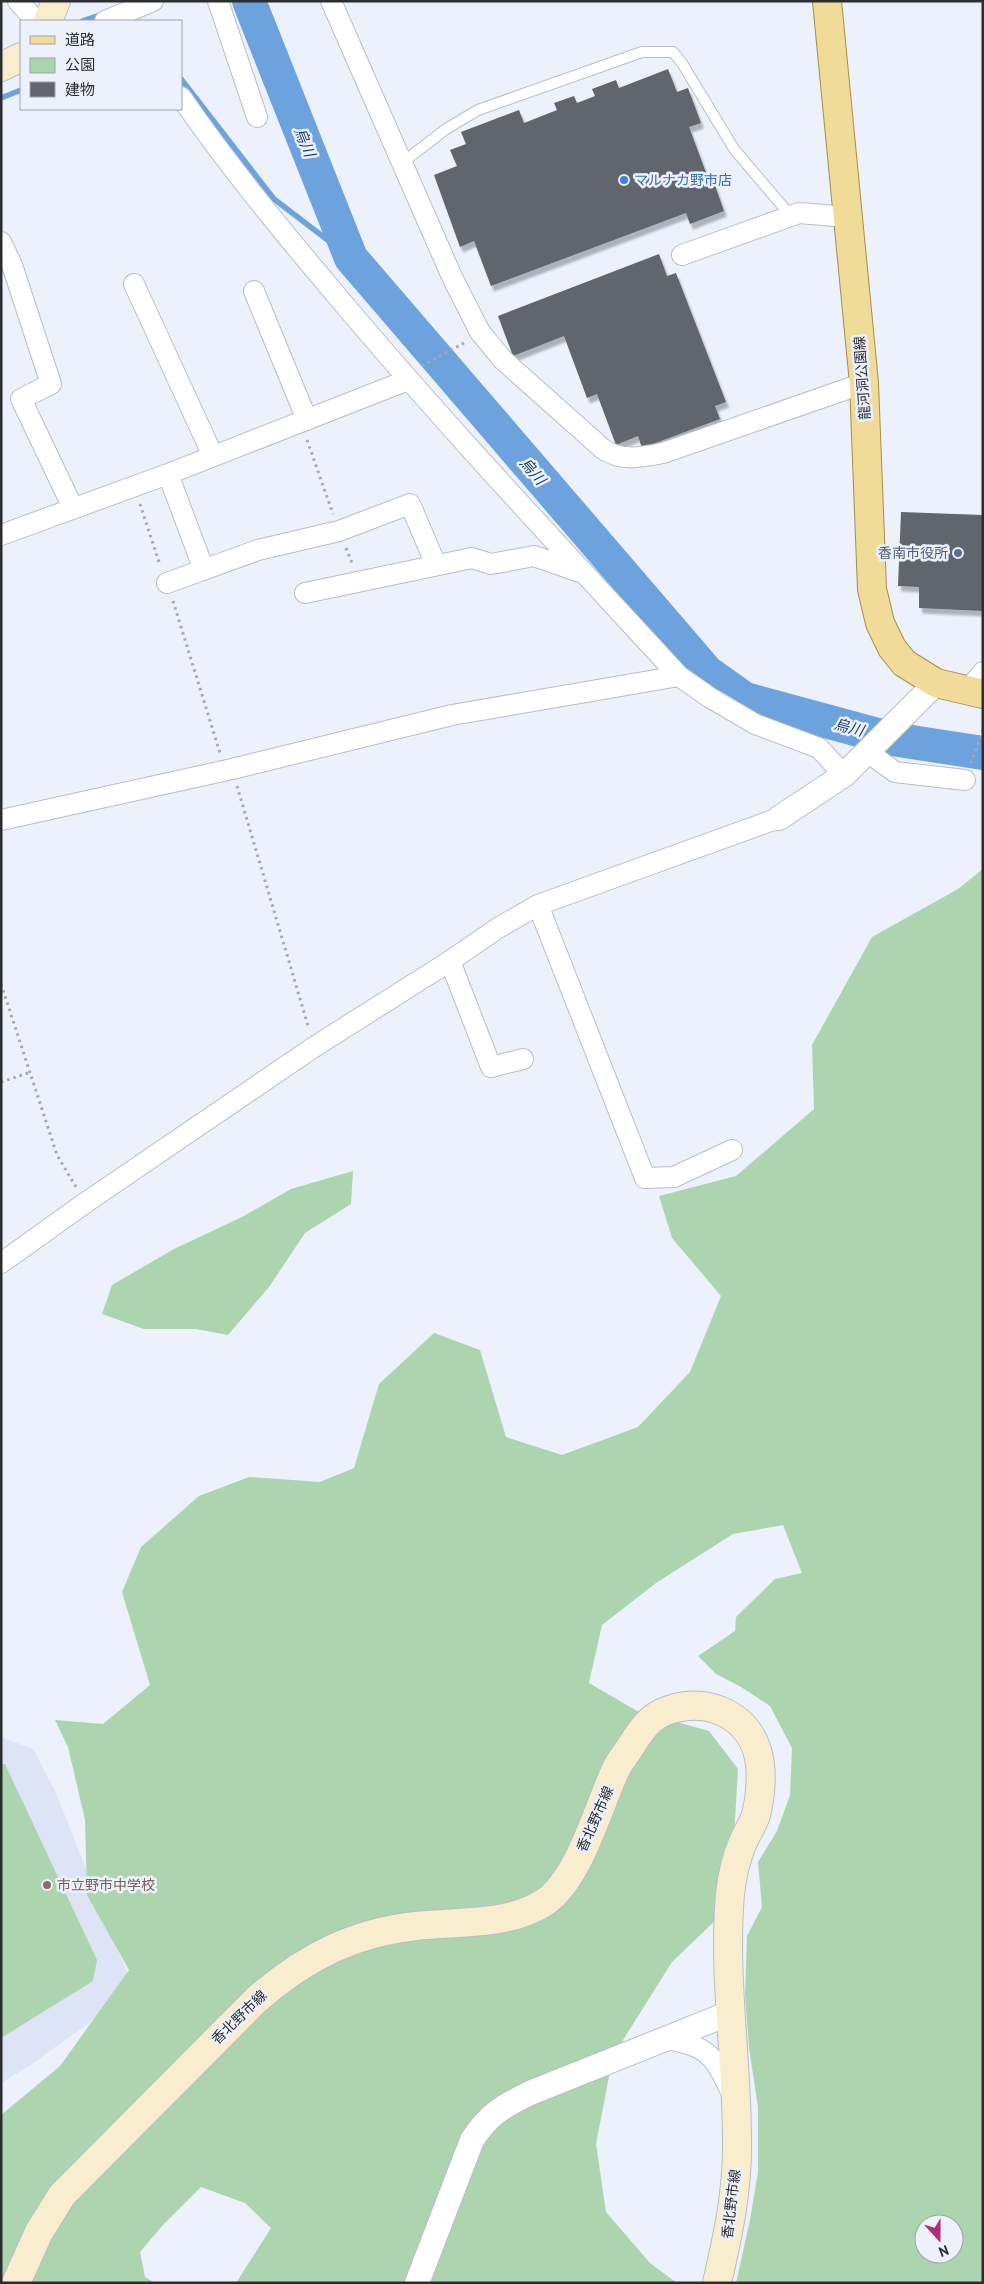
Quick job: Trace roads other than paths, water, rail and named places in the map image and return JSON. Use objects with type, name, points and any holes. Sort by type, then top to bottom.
[{"type":"main road","points":[[48,20],[56,1]]},
{"type":"main road","name":"龍河洞公園線","points":[[827,1],[864,383],[872,589],[880,623],[892,648],[928,691],[977,686]]},
{"type":"main road","points":[[1,67],[20,58]]},
{"type":"main road","name":"香北野市線","points":[[16,2283],[39,2232],[62,2195],[274,1984],[320,1953],[375,1932],[514,1916],[546,1901],[559,1890],[574,1865],[617,1768],[646,1723],[665,1711],[689,1704],[709,1706],[727,1713],[739,1722],[750,1734],[760,1764],[756,1816],[742,1843],[732,1879],[728,1921],[730,2013],[736,2102],[736,2185],[731,2224],[717,2283]]},
{"type":"street","points":[[18,1],[35,20]]},
{"type":"street","points":[[119,19],[153,1]]},
{"type":"street","points":[[218,1],[257,117]]},
{"type":"street","points":[[331,1],[453,279],[480,332],[503,360],[612,456],[634,458],[663,453],[864,383]]},
{"type":"street","points":[[182,98],[204,131],[280,228],[406,378],[679,676],[708,697],[755,724],[819,748],[844,775]]},
{"type":"street","points":[[682,255],[799,213],[848,217]]},
{"type":"street","points":[[1,242],[12,266],[51,384],[21,399],[73,508]]},
{"type":"street","points":[[134,284],[213,456]]},
{"type":"street","points":[[254,291],[304,421]]},
{"type":"street","points":[[1,535],[168,474],[304,421],[406,378]]},
{"type":"street","points":[[168,474],[204,570]]},
{"type":"street","points":[[167,583],[258,550],[339,531],[410,504],[436,566]]},
{"type":"street","points":[[305,593],[472,558],[491,564],[534,556],[585,573]]},
{"type":"street","points":[[1,820],[229,770],[452,715],[679,676]]},
{"type":"street","points":[[1,1262],[314,1046],[450,961],[498,928],[538,905],[779,818],[844,775],[869,753],[928,691]]},
{"type":"street","points":[[869,753],[895,772],[968,772]]},
{"type":"street","points":[[538,905],[645,1178],[674,1177],[732,1150]]},
{"type":"street","points":[[450,961],[491,1067],[523,1059]]},
{"type":"street","points":[[417,2283],[472,2140],[482,2124],[501,2107],[530,2093],[730,2013]]},
{"type":"street","points":[[666,2039],[688,2043],[701,2048],[722,2071],[736,2102]]},
{"type":"lane","points":[[402,163],[446,129],[478,110],[642,52],[673,52],[682,63],[734,149],[791,216]]},
{"type":"waterway","name":"烏川","points":[[249,1],[351,258],[707,672],[745,699],[892,739],[983,753]]},
{"type":"waterway","points":[[85,20],[103,14]]},
{"type":"waterway","points":[[182,80],[274,199],[351,258]]},
{"type":"waterway","points":[[1,98],[20,90]]},
{"type":"place","name":"マルナカ野市店","points":[[624,180]]},
{"type":"place","name":"香南市役所","points":[[958,553]]},
{"type":"place","name":"市立野市中学校","points":[[47,1885]]}]
